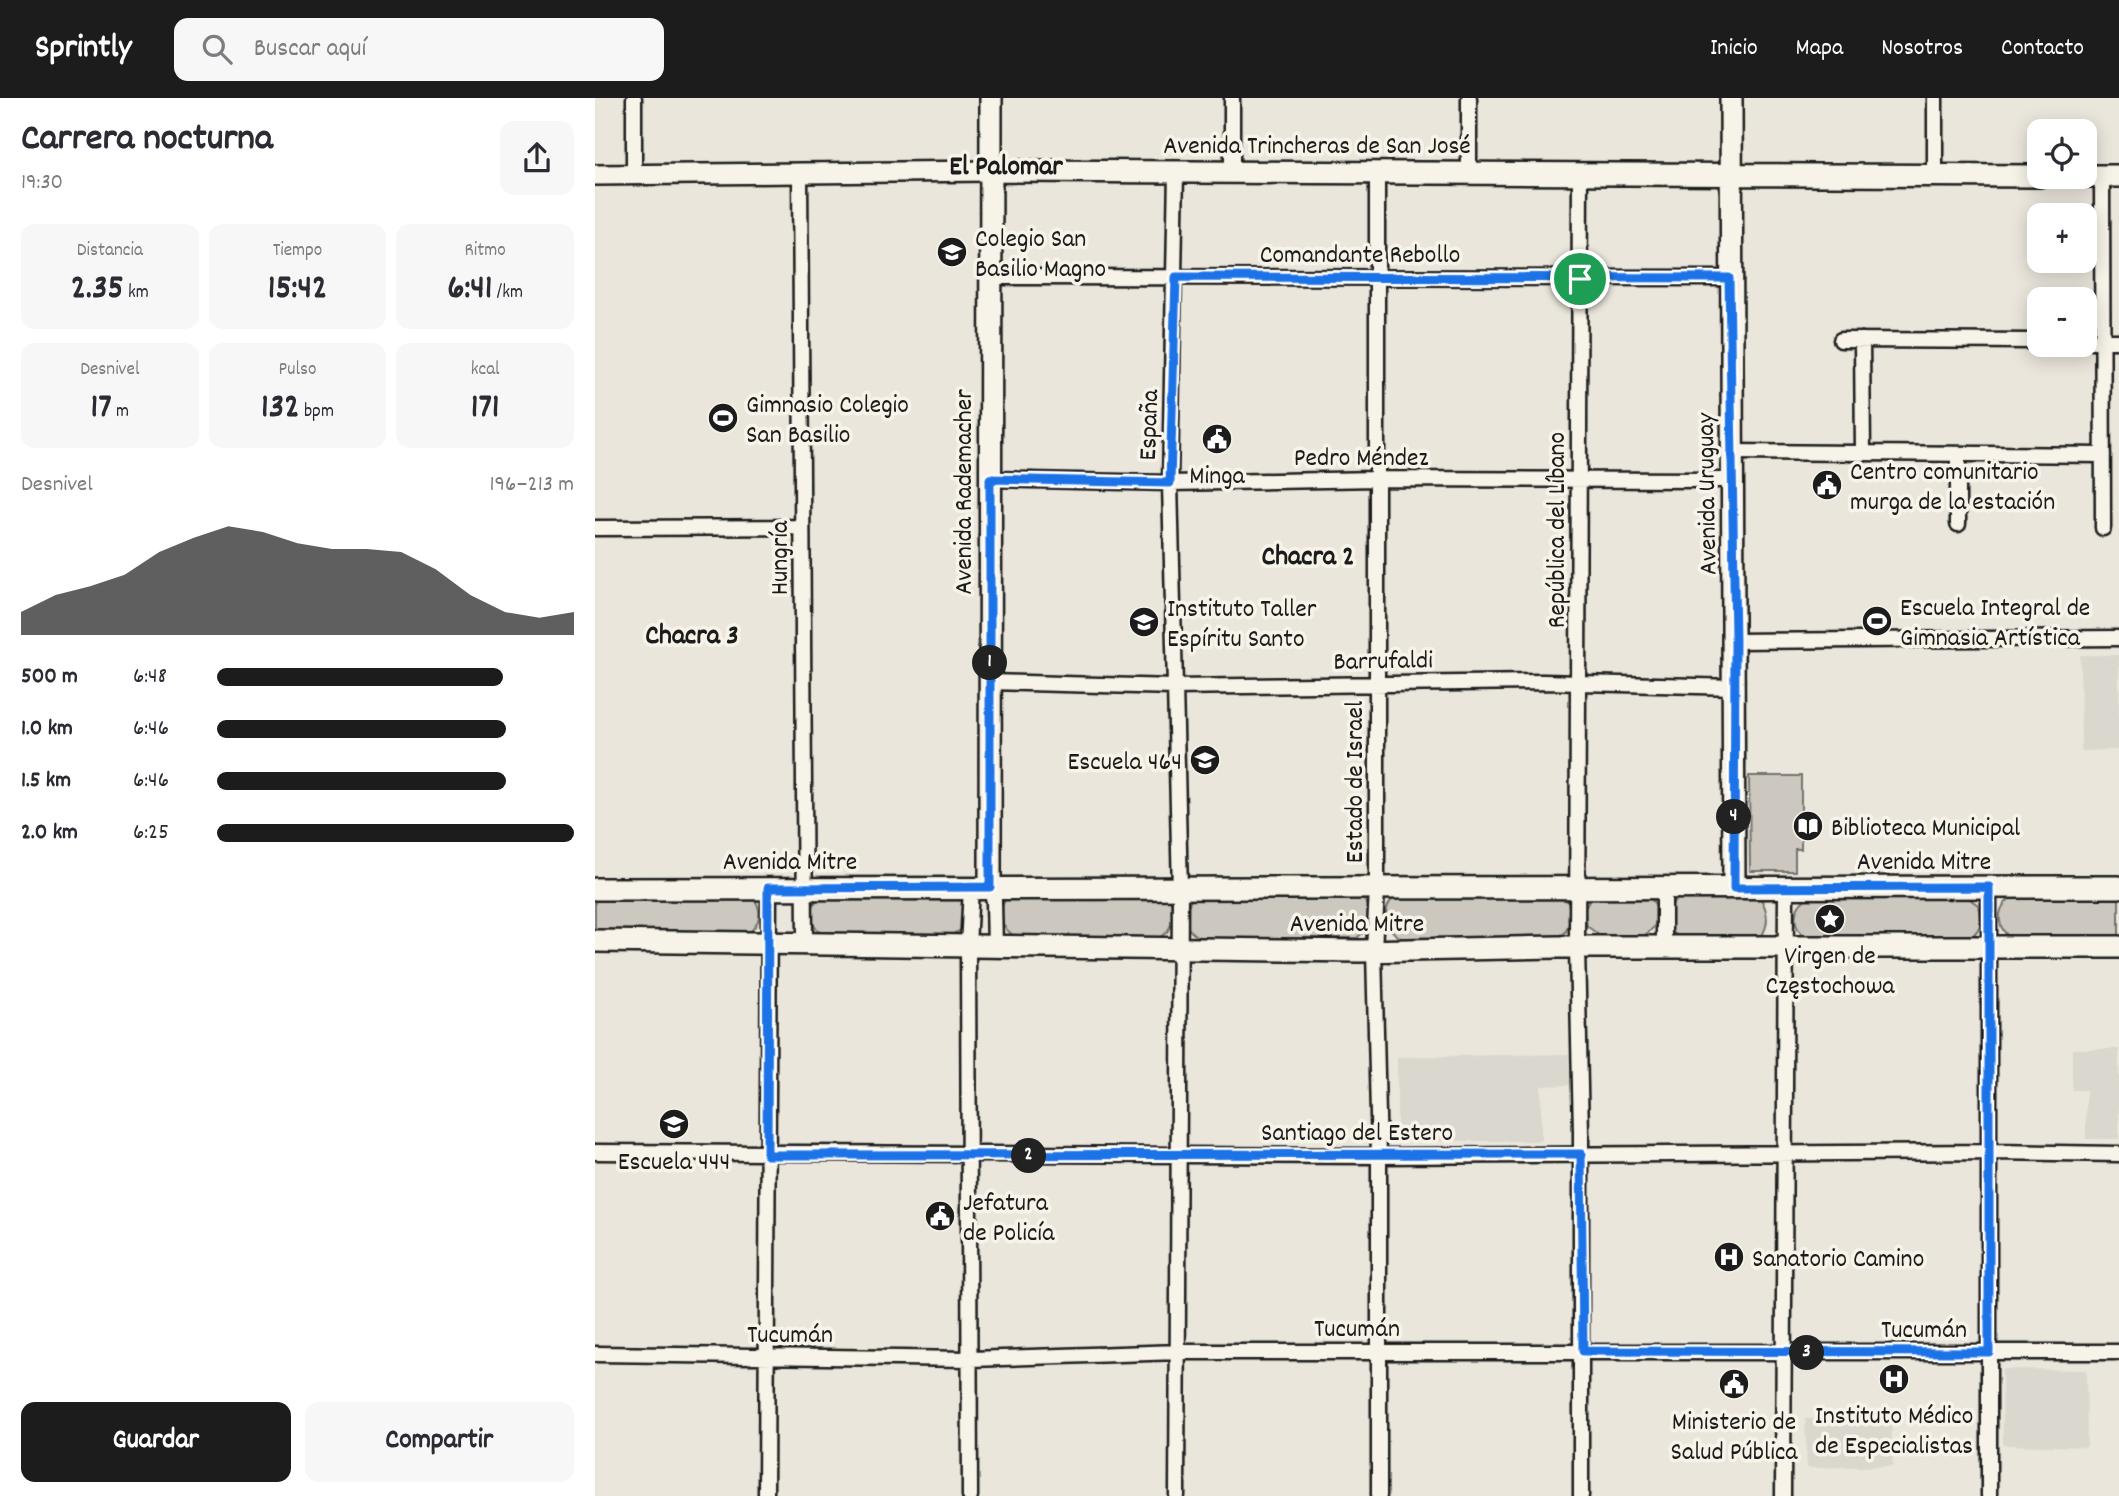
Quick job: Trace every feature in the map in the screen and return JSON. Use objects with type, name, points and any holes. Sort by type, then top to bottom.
[{"type":"main road","name":"Avenida Rademacher","points":[[980,887],[990,682],[991,98]]},
{"type":"main road","name":"Avenida Uruguay","points":[[1731,98],[1729,278],[1735,641],[1734,888]]},
{"type":"main road","name":"Avenida Trincheras de San José","points":[[595,175],[991,171],[2027,176]]},
{"type":"main road","name":"Avenida Mitre","points":[[595,889],[2119,887]]},
{"type":"main road","name":"Avenida Mitre","points":[[595,941],[766,941],[995,948],[1374,951],[1577,947],[2119,947]]},
{"type":"street","points":[[634,98],[634,175]]},
{"type":"street","points":[[1232,98],[1232,172]]},
{"type":"street","points":[[1469,98],[1469,172]]},
{"type":"street","points":[[1935,98],[1935,176]]},
{"type":"street","name":"España","points":[[1176,172],[1170,483],[1180,890],[1177,1496]]},
{"type":"street","name":"Estado de Israel","points":[[1377,172],[1377,888],[1374,951],[1379,1156],[1379,1496]]},
{"type":"street","name":"República del Líbano","points":[[1580,172],[1577,947],[1583,1351],[1581,1496]]},
{"type":"street","name":"Hungría","points":[[800,173],[804,942]]},
{"type":"street","points":[[2102,176],[2103,528]]},
{"type":"street","name":"Comandante Rebollo","points":[[991,277],[1729,278]]},
{"type":"street","points":[[1842,340],[2027,341]]},
{"type":"street","points":[[1862,340],[1863,453]]},
{"type":"street","points":[[2097,341],[2119,341]]},
{"type":"street","points":[[1733,452],[2103,455]]},
{"type":"street","points":[[1958,455],[1958,524]]},
{"type":"street","name":"Pedro Méndez","points":[[990,479],[1170,483],[1377,479],[1732,480]]},
{"type":"street","points":[[2103,489],[2119,489]]},
{"type":"street","points":[[595,528],[802,527]]},
{"type":"street","points":[[1735,641],[2119,638]]},
{"type":"street","name":"Barrufaldi","points":[[990,682],[1174,687],[1377,682],[1580,682],[1735,687]]},
{"type":"street","points":[[970,1496],[971,1156],[968,947],[980,887]]},
{"type":"street","points":[[980,887],[994,901],[995,948]]},
{"type":"street","points":[[1989,887],[1989,1496]]},
{"type":"street","points":[[766,1496],[768,888]]},
{"type":"street","points":[[1783,1496],[1786,888]]},
{"type":"street","points":[[1664,889],[1664,947]]},
{"type":"street","name":"Santiago del Estero","points":[[595,1152],[971,1156],[1989,1152],[2119,1154]]},
{"type":"street","name":"Tucumán","points":[[595,1354],[971,1359],[1179,1352],[2119,1352]]},
{"type":"shaded area","points":[[2080,655],[2119,655],[2119,755],[2117,750],[2081,751]]},
{"type":"shaded area","points":[[1749,776],[1801,776],[1801,849],[1795,849],[1795,871],[1750,871]]},
{"type":"shaded area","points":[[595,891],[750,894],[758,905],[759,916],[755,926],[745,935],[595,936]]},
{"type":"shaded area","points":[[959,894],[964,900],[964,929],[946,937],[827,937],[816,929],[812,919],[813,908],[819,897]]},
{"type":"shaded area","points":[[1648,895],[1656,906],[1657,917],[1653,927],[1643,936],[1600,936],[1587,926],[1584,910],[1592,896]]},
{"type":"shaded area","points":[[1964,895],[1978,905],[1981,916],[1976,933],[1967,940],[1810,941],[1796,925],[1796,912],[1810,896]]},
{"type":"shaded area","points":[[2119,895],[2119,940],[2014,940],[2003,930],[2001,924],[2003,906],[2014,896]]},
{"type":"shaded area","points":[[1008,896],[1165,896],[1171,901],[1175,918],[1167,932],[1160,937],[1016,937],[1006,928],[1001,918],[1002,907]]},
{"type":"shaded area","points":[[1562,896],[1568,902],[1572,918],[1565,933],[1557,937],[1401,938],[1391,930],[1386,920],[1387,909],[1393,898]]},
{"type":"shaded area","points":[[1681,896],[1761,899],[1767,924],[1760,938],[1683,940],[1670,930],[1670,906]]},
{"type":"shaded area","points":[[1362,897],[1371,910],[1369,927],[1357,938],[1200,938],[1187,926],[1185,915],[1193,898]]},
{"type":"shaded area","points":[[2072,1049],[2119,1049],[2119,1139],[2086,1139],[2086,1090],[2072,1090]]},
{"type":"shaded area","points":[[1569,1054],[1570,1085],[1541,1086],[1541,1141],[1397,1141],[1397,1057]]},
{"type":"shaded area","points":[[2002,1369],[2086,1370],[2087,1447],[2003,1445]]},
{"type":"shaded area","points":[[1891,1418],[1893,1466],[1807,1468],[1805,1419]]},
{"type":"place","name":"Colegio San Basilio Magno","points":[[952,252]]},
{"type":"place","name":"Gimnasio Colegio San Basilio","points":[[723,418]]},
{"type":"place","name":"Minga","points":[[1217,439]]},
{"type":"place","name":"Centro comunitario murga de la estación","points":[[1827,485]]},
{"type":"place","name":"Escuela Integral de Gimnasia Artística","points":[[1877,621]]},
{"type":"place","name":"Instituto Taller Espíritu Santo","points":[[1144,622]]},
{"type":"place","name":"Escuela 464","points":[[1205,760]]},
{"type":"place","name":"Biblioteca Municipal","points":[[1808,826]]},
{"type":"place","name":"Virgen de Częstochowa","points":[[1830,919]]},
{"type":"place","name":"Escuela 444","points":[[674,1124]]},
{"type":"place","name":"Jefatura de Policía","points":[[940,1216]]},
{"type":"place","name":"Sanatorio Camino","points":[[1729,1257]]},
{"type":"place","name":"Instituto Médico de Especialistas","points":[[1894,1379]]},
{"type":"place","name":"Ministerio de Salud Pública","points":[[1734,1384]]},
{"type":"district","name":"El Palomar","points":[[1006,164]]},
{"type":"district","name":"Chacra 2","points":[[1308,554]]},
{"type":"district","name":"Chacra 3","points":[[692,633]]},
{"type":"route","points":[[1176,277],[1580,279],[1729,278],[1735,641],[1734,888],[1989,887],[1989,1352],[1583,1351],[1581,1154],[767,1155],[768,888],[990,887],[990,479],[1170,483],[1176,277]]}]
